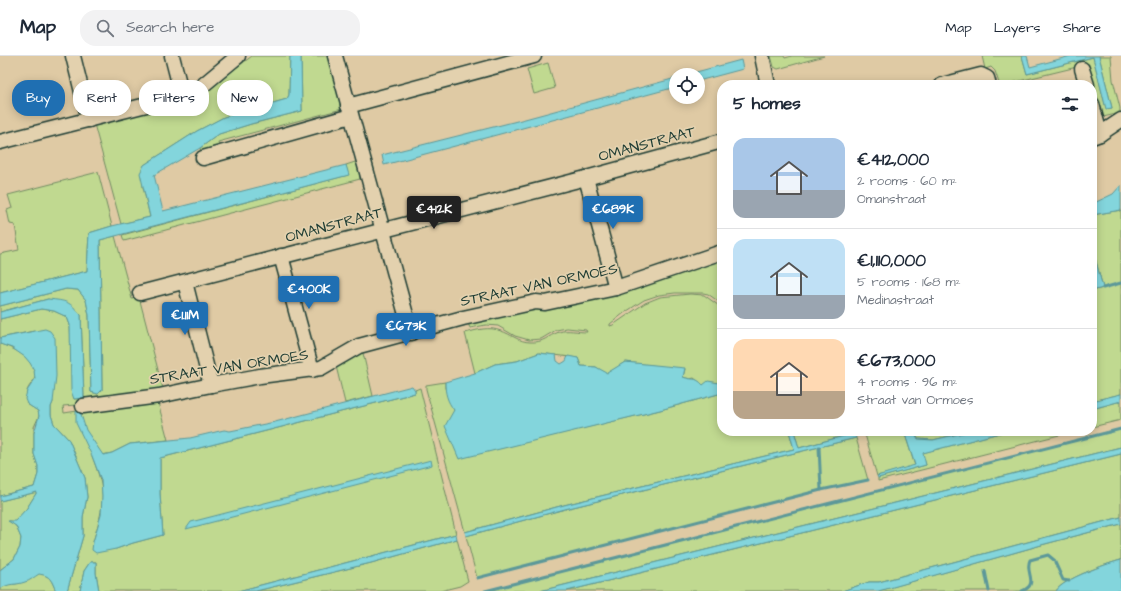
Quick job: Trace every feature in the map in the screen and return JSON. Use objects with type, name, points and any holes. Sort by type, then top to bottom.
[{"type":"street","points":[[73,56],[89,120]]},
{"type":"street","points":[[172,56],[178,80]]},
{"type":"street","points":[[209,80],[238,56]]},
{"type":"street","points":[[334,56],[412,332]]},
{"type":"street","points":[[202,158],[349,111],[534,56]]},
{"type":"street","points":[[762,56],[767,80]]},
{"type":"street","points":[[1082,69],[1085,80]]},
{"type":"street","points":[[0,142],[139,107]]},
{"type":"street","points":[[1097,134],[1121,120]]},
{"type":"street","name":"OMANSTRAAT","points":[[140,293],[586,178],[717,142]]},
{"type":"street","points":[[586,178],[616,288]]},
{"type":"street","name":"STRAAT VAN ORMOES","points":[[83,406],[159,396],[260,376],[321,368],[358,346],[463,318],[536,302],[546,303],[616,288],[717,254]]},
{"type":"street","points":[[281,256],[312,370]]},
{"type":"street","points":[[185,282],[211,385]]},
{"type":"green space","points":[[252,56],[290,56],[289,95],[287,99],[273,103],[273,80],[220,80]]},
{"type":"green space","points":[[301,56],[328,56],[342,109],[218,142],[220,150],[202,155],[200,148],[219,134],[302,111]]},
{"type":"green space","points":[[771,56],[784,56],[785,58],[792,56],[824,56],[778,69],[774,67]]},
{"type":"green space","points":[[982,56],[1022,56],[1027,74],[1093,57],[1106,108],[1112,108],[1099,56],[1111,56],[1113,80],[1120,113],[1099,118],[1097,111],[1097,80],[1089,80],[1081,66],[1024,80],[998,80],[995,71],[991,67],[985,69]]},
{"type":"green space","points":[[548,63],[555,88],[534,94],[527,69]]},
{"type":"green space","points":[[217,82],[217,116],[228,116],[197,131],[144,165],[143,187],[150,217],[121,224],[94,124],[139,114],[139,116],[209,116],[209,88]]},
{"type":"green space","points":[[355,162],[359,168],[360,179],[124,241],[122,235],[348,175],[346,165]]},
{"type":"green space","points":[[98,172],[112,226],[89,233],[87,271],[0,293],[0,254],[19,250],[15,225],[10,224],[7,210],[12,208],[8,195]]},
{"type":"green space","points":[[1121,210],[1121,394],[1097,400],[1097,290],[1103,288],[1097,265],[1097,214]]},
{"type":"green space","points":[[115,236],[132,299],[139,297],[163,389],[63,406],[64,413],[157,399],[168,440],[130,444],[112,453],[92,456],[102,488],[101,511],[93,542],[116,549],[163,535],[160,494],[160,458],[415,393],[415,390],[420,388],[456,534],[238,591],[99,591],[96,562],[90,562],[84,571],[80,591],[67,591],[83,536],[83,517],[87,497],[85,478],[69,440],[54,424],[51,415],[51,407],[53,402],[34,331],[0,338],[0,319],[41,309],[54,311],[67,317],[70,325],[74,399],[84,398],[81,315],[48,299],[0,312],[0,306],[66,289],[78,290],[86,300],[89,315],[91,392],[98,394],[102,390],[100,240]]},
{"type":"green space","points":[[717,260],[717,300],[708,294],[703,293],[675,293],[659,295],[644,300],[624,313],[610,324],[610,326],[645,303],[660,297],[690,294],[704,295],[717,304],[717,383],[711,382],[703,385],[694,378],[690,379],[683,377],[685,369],[625,362],[607,374],[596,367],[581,366],[578,358],[539,353],[517,361],[495,364],[475,373],[465,333],[483,329],[492,329],[505,332],[522,341],[535,342],[562,331],[587,332],[586,330],[567,328],[556,330],[541,339],[529,340],[515,336],[498,326],[486,325],[470,328],[467,321]]},
{"type":"green space","points":[[0,344],[17,351],[32,365],[35,377],[27,391],[27,404],[38,411],[39,416],[34,427],[34,454],[38,466],[38,474],[34,487],[0,496]]},
{"type":"green space","points":[[362,349],[373,396],[345,403],[336,366]]},
{"type":"green space","points":[[445,382],[445,388],[454,410],[459,458],[660,410],[717,394],[717,436],[790,436],[794,449],[564,505],[465,532],[426,385]]},
{"type":"green space","points":[[1121,401],[1121,420],[1097,426],[1097,408]]},
{"type":"green space","points":[[1121,429],[1121,447],[540,591],[485,591],[1097,436]]},
{"type":"green space","points":[[795,436],[844,436],[799,448]]},
{"type":"green space","points":[[865,436],[906,436],[915,466],[877,476]]},
{"type":"green space","points":[[916,436],[950,436],[933,440],[918,439]]},
{"type":"green space","points":[[988,436],[1055,436],[878,481],[878,478],[926,465],[922,453]]},
{"type":"green space","points":[[856,438],[868,480],[821,490],[477,578],[466,536],[565,509]]},
{"type":"green space","points":[[1121,454],[1121,517],[879,582],[869,582],[842,591],[567,591]]},
{"type":"green space","points":[[37,492],[27,508],[15,522],[9,521],[16,526],[21,538],[20,547],[14,559],[0,570],[0,501]]},
{"type":"green space","points":[[1121,524],[1121,560],[1096,568],[1076,577],[1060,586],[1056,591],[878,591],[1045,544]]},
{"type":"green space","points":[[457,539],[468,581],[460,586],[440,591],[256,591],[371,563]]},
{"type":"green space","points":[[39,573],[50,579],[56,591],[0,591],[0,589],[7,584],[16,584]]},
{"type":"water","points":[[290,56],[301,56],[302,111],[219,134],[200,148],[154,175],[163,211],[346,165],[349,175],[100,240],[102,390],[98,394],[91,392],[89,315],[86,300],[78,290],[66,289],[0,306],[0,293],[87,271],[89,233],[150,217],[140,173],[144,165],[197,131],[224,117],[273,116],[273,103],[287,99],[289,95]]},
{"type":"water","points":[[1022,56],[1027,56],[1030,67],[1071,56],[1099,56],[1112,108],[1106,109],[1093,57],[1027,74]]},
{"type":"water","points":[[741,60],[743,69],[705,79],[705,70]]},
{"type":"water","points":[[669,80],[669,89],[384,165],[382,155],[525,119]]},
{"type":"water","points":[[1121,185],[1121,210],[1097,214],[1097,202],[1113,194]]},
{"type":"water","points":[[1097,265],[1103,288],[1097,290]]},
{"type":"water","points":[[48,299],[67,302],[81,315],[84,398],[74,399],[71,391],[70,325],[67,317],[54,311],[41,309],[0,319],[0,312]]},
{"type":"water","points":[[45,329],[50,331],[55,338],[56,376],[51,415],[54,424],[69,440],[85,478],[87,497],[83,517],[83,536],[67,591],[56,591],[48,577],[39,574],[30,580],[0,589],[0,570],[14,559],[20,547],[21,538],[16,526],[8,521],[15,521],[27,508],[37,492],[0,501],[0,496],[34,487],[38,474],[38,466],[34,454],[34,433],[39,416],[38,411],[27,404],[25,399],[27,391],[35,379],[34,370],[25,357],[12,348],[0,344],[0,338]]},
{"type":"water","points":[[539,353],[556,355],[557,361],[561,364],[566,361],[568,356],[578,358],[581,366],[596,367],[607,373],[625,362],[685,368],[683,377],[696,380],[703,385],[708,381],[717,383],[717,394],[660,410],[459,459],[445,426],[454,410],[447,397],[445,382],[475,373],[495,364],[517,361]]},
{"type":"water","points":[[412,386],[415,393],[160,458],[160,494],[163,535],[116,549],[96,553],[92,550],[101,515],[101,480],[92,456],[76,423],[76,411],[80,411],[86,430],[103,455],[112,453],[130,444],[190,438],[224,430],[230,431],[275,422]]},
{"type":"water","points":[[1121,394],[1121,401],[1097,408],[1097,400]]},
{"type":"water","points":[[790,436],[795,436],[799,448],[844,436],[856,436],[856,438],[565,509],[466,536],[465,532],[564,505],[794,449]]},
{"type":"water","points":[[906,436],[916,436],[918,439],[933,440],[950,436],[988,436],[923,453],[926,465],[878,478],[877,476],[915,465]]},
{"type":"water","points":[[1121,447],[1121,454],[567,591],[540,591]]},
{"type":"water","points":[[431,460],[432,465],[186,529],[191,522]]},
{"type":"water","points":[[1121,517],[1121,524],[886,589],[878,591],[842,591],[869,582],[879,582]]},
{"type":"water","points":[[456,534],[457,539],[371,563],[256,591],[238,591]]},
{"type":"water","points":[[1121,560],[1121,591],[1056,591],[1060,586],[1076,577],[1096,568]]},
{"type":"water","points":[[90,562],[96,562],[99,591],[80,591],[84,571]]},
{"type":"waterway","points":[[1103,288],[1121,283]]},
{"type":"waterway","points":[[1097,435],[1121,429]]},
{"type":"waterway","points":[[485,591],[1094,436]]},
{"type":"waterway","points":[[819,447],[821,490],[868,480]]},
{"type":"waterway","points":[[477,578],[821,490]]},
{"type":"waterway","points":[[1022,591],[1030,585],[1030,560],[1048,555],[1054,560],[1063,580],[1069,581]]},
{"type":"waterway","points":[[985,571],[989,591]]}]
